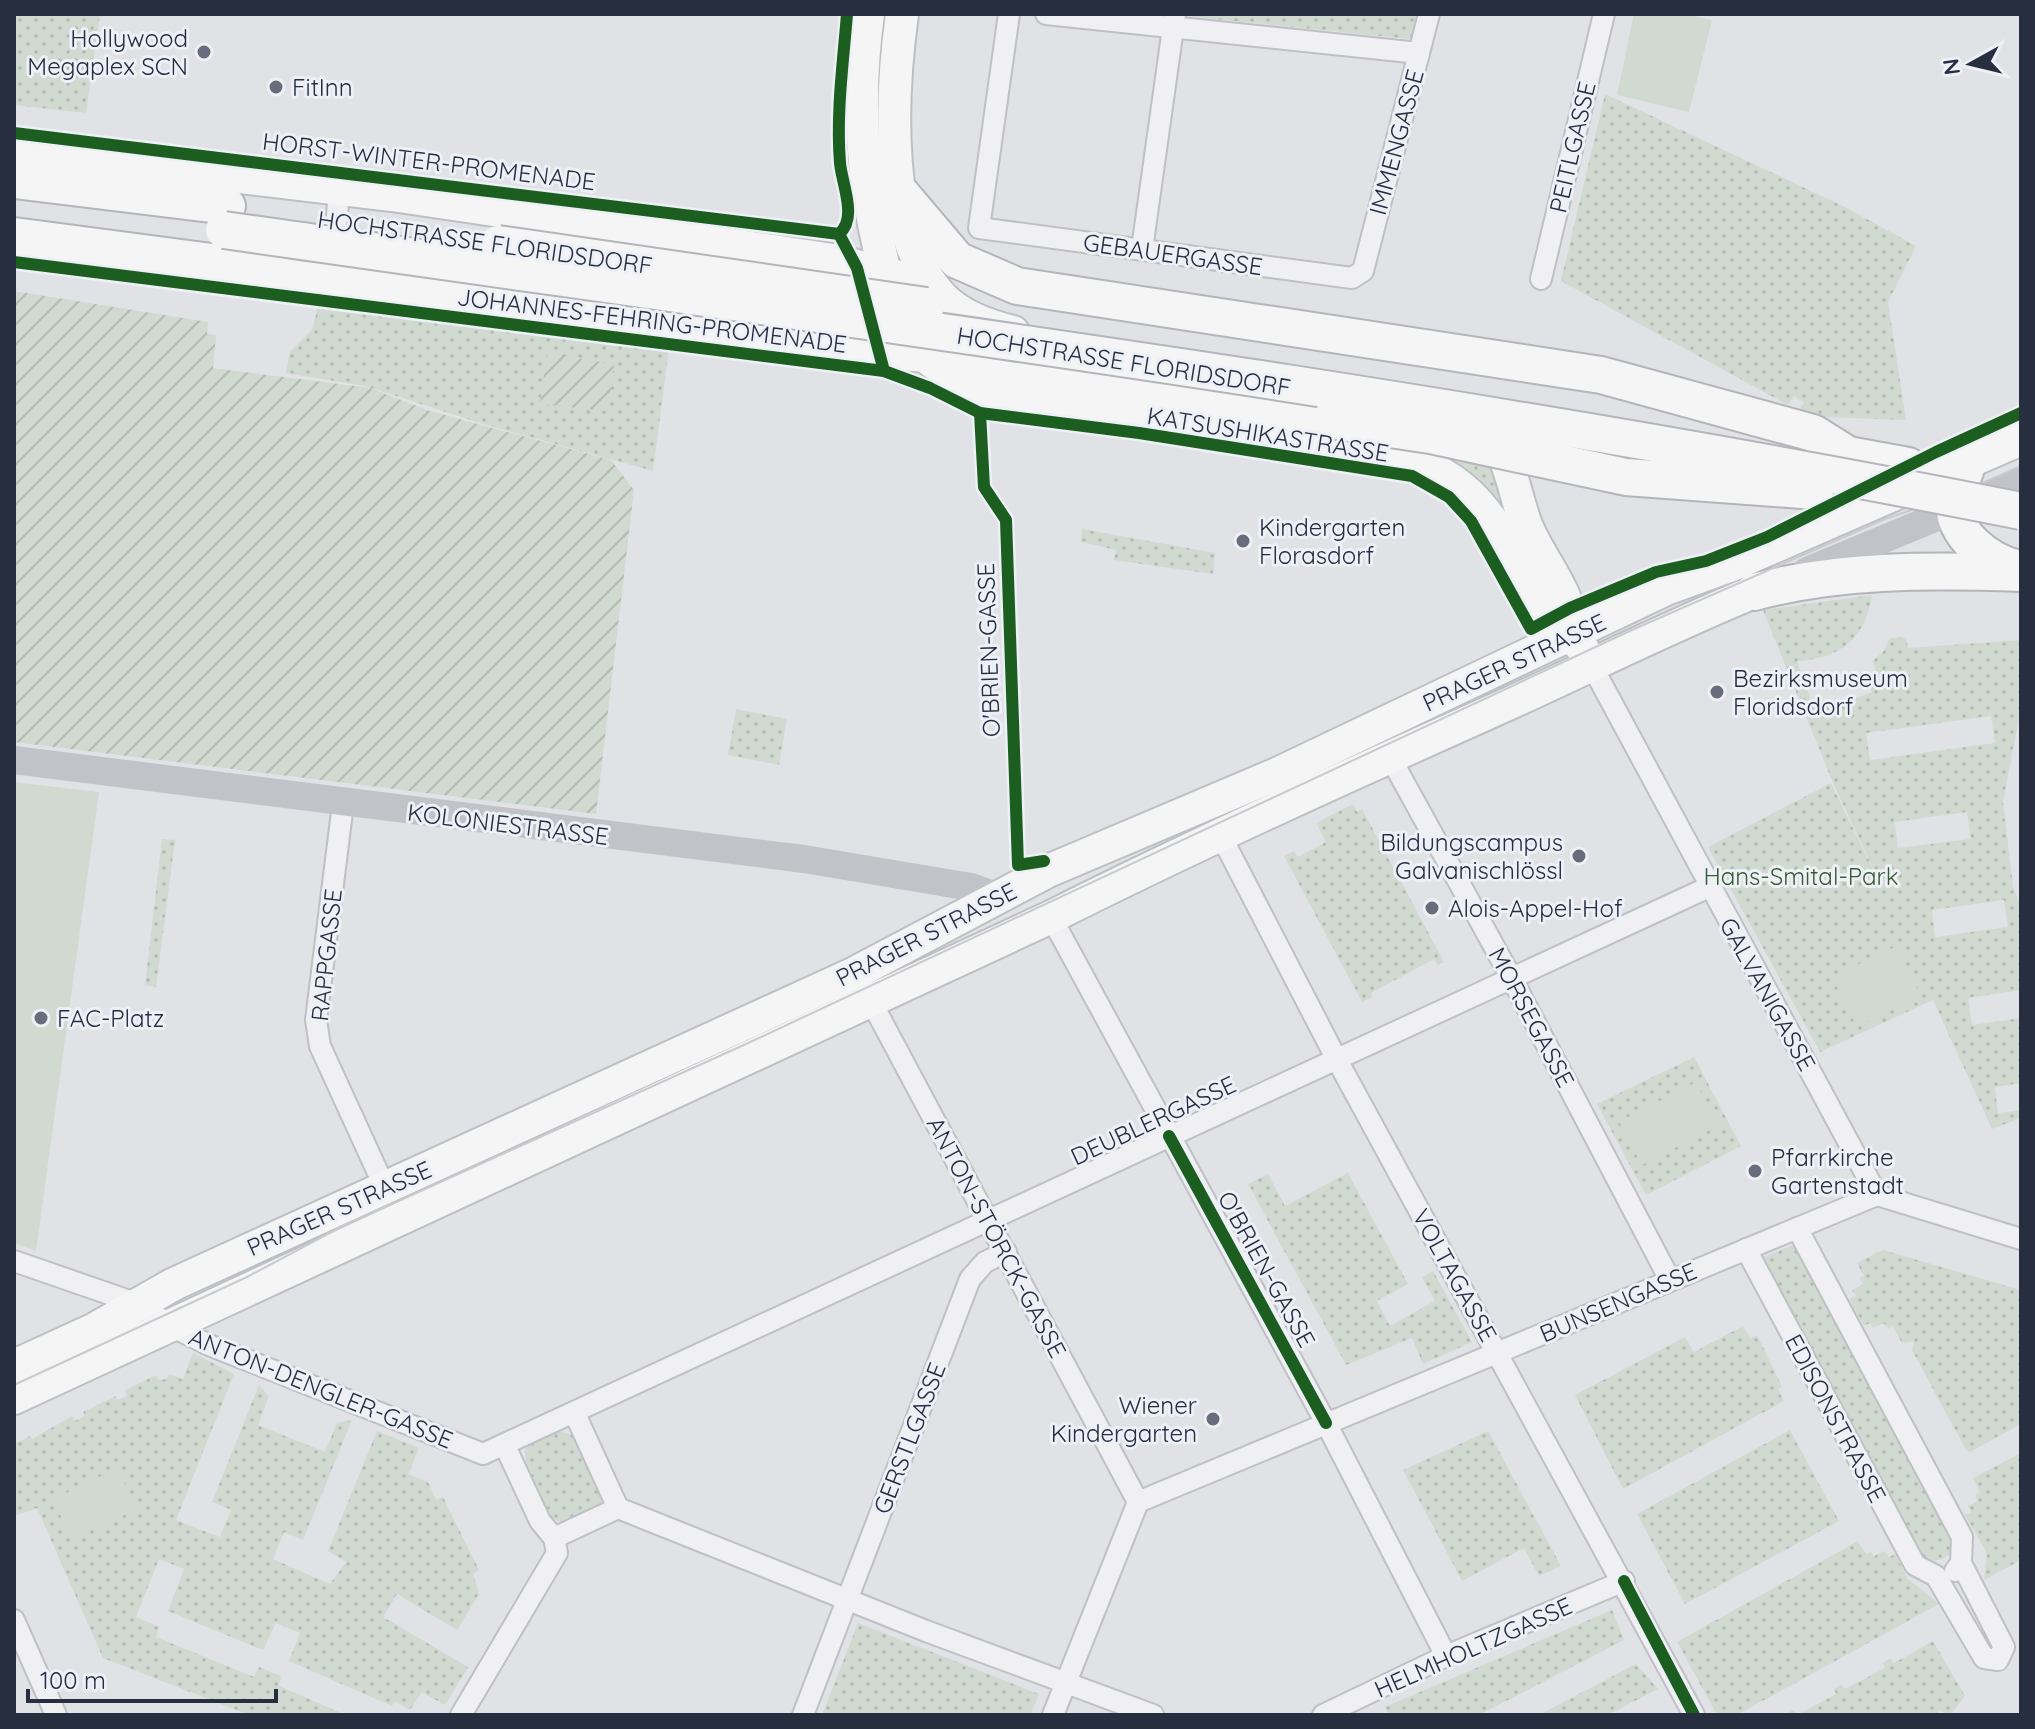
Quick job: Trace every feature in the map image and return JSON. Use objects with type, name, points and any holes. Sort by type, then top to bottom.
[{"type":"highway","points":[[14,149],[95,160]]},
{"type":"highway","points":[[14,180],[226,218]]},
{"type":"highway","points":[[902,195],[940,244],[957,260],[1017,286],[1623,380],[1813,433],[1848,455]]},
{"type":"highway","points":[[14,204],[226,218]]},
{"type":"highway","name":"HOCHSTRASSE FLORIDSDORF","points":[[226,218],[776,283],[1428,383],[2021,488]]},
{"type":"highway","name":"HOCHSTRASSE FLORIDSDORF","points":[[226,218],[1693,449],[2021,511]]},
{"type":"highway","points":[[14,236],[339,279]]},
{"type":"highway","points":[[912,288],[960,346],[1012,369],[1430,435],[1591,470],[1662,481],[1837,492],[1904,488]]},
{"type":"highway","points":[[1967,465],[1955,500],[1956,510],[1975,546],[1992,559],[2021,571]]},
{"type":"highway","points":[[1754,592],[1785,583],[1840,576],[2021,571]]},
{"type":"main road","name":"KATSUSHIKASTRASSE","points":[[868,14],[860,133],[869,208],[912,288]]},
{"type":"main road","name":"KATSUSHIKASTRASSE","points":[[902,14],[893,111],[912,288],[925,356],[957,379],[991,391],[1377,450],[1430,466],[1459,484],[1484,508],[1551,618],[1573,634]]},
{"type":"main road","points":[[95,160],[345,189],[833,260],[912,288],[984,324],[1015,332],[1418,394],[1459,406],[1480,419],[1495,437],[1527,528],[1570,608],[1573,634],[1592,666]]},
{"type":"main road","points":[[833,260],[860,237],[869,208]]},
{"type":"main road","points":[[339,279],[842,348],[853,352],[925,356]]},
{"type":"main road","points":[[842,348],[876,335],[912,288]]},
{"type":"main road","name":"PRAGER STRASSE","points":[[14,1398],[392,1220],[862,987],[999,897],[1048,871],[1277,774],[1666,589],[1732,565],[2021,439]]},
{"type":"main road","name":"PRAGER STRASSE","points":[[14,1366],[141,1305],[168,1287],[385,1188],[862,987],[1051,917],[1220,834],[1592,666],[1681,621],[1754,592]]},
{"type":"main road","points":[[999,897],[1016,907],[1051,917]]},
{"type":"main road","points":[[385,1188],[392,1220]]},
{"type":"street","name":"GEBAUERGASSE","points":[[1009,14],[979,228],[1352,278],[1363,271]]},
{"type":"street","points":[[1046,14],[1174,21],[1419,53]]},
{"type":"street","name":"IMMENGASSE","points":[[1363,271],[1429,14]]},
{"type":"street","name":"PEITLGASSE","points":[[1541,279],[1604,14]]},
{"type":"street","points":[[1142,249],[1174,21]]},
{"type":"street","name":"HORST-WINTER-PROMENADE","points":[[339,279],[333,262],[338,202],[345,189]]},
{"type":"street","name":"PRAGER STRASSE","points":[[1754,592],[2021,482]]},
{"type":"street","name":"GALVANIGASSE","points":[[1592,666],[1877,1195]]},
{"type":"street","name":"MORSEGASSE","points":[[1390,757],[1512,979],[1670,1280]]},
{"type":"street","name":"KOLONIESTRASSE","points":[[14,760],[343,804],[804,859],[971,887],[999,897]]},
{"type":"street","name":"RAPPGASSE","points":[[343,804],[316,1020],[320,1046],[385,1188]]},
{"type":"street","name":"VOLTAGASSE","points":[[1220,834],[1336,1058],[1624,1581],[1694,1715]]},
{"type":"street","name":"DEUBLERGASSE","points":[[505,1446],[1709,887]]},
{"type":"street","name":"O'BRIEN-GASSE","points":[[1051,917],[1326,1423],[1446,1656]]},
{"type":"street","name":"ANTON-STÖRCK-GASSE","points":[[862,987],[1138,1502]]},
{"type":"street","points":[[1877,1195],[2021,1239]]},
{"type":"street","name":"BUNSENGASSE","points":[[1138,1502],[1877,1195]]},
{"type":"street","name":"EDISONSTRASSE","points":[[1746,1249],[1915,1565],[1936,1576],[1984,1658],[1998,1660],[2004,1647],[1961,1563],[1962,1537],[1797,1228]]},
{"type":"street","name":"GERSTLGASSE","points":[[803,1715],[970,1279],[985,1262],[1006,1252]]},
{"type":"street","name":"ANTON-DENGLER-GASSE","points":[[14,1261],[141,1305],[169,1325],[483,1454],[505,1446]]},
{"type":"street","points":[[575,1414],[618,1508],[1064,1684],[1153,1715]]},
{"type":"street","points":[[461,1715],[557,1553],[554,1538],[540,1521],[505,1446]]},
{"type":"street","points":[[1053,1715],[1138,1502]]},
{"type":"street","points":[[554,1538],[618,1508]]},
{"type":"street","points":[[1936,1576],[1952,1574],[1961,1563]]},
{"type":"street","name":"HELMHOLTZGASSE","points":[[1323,1715],[1446,1656],[1624,1581]]},
{"type":"street","points":[[14,1620],[56,1715]]},
{"type":"green space","points":[[14,14],[100,14],[86,113],[14,105]]},
{"type":"green space","points":[[1193,14],[1417,14],[1411,39],[1193,17]]},
{"type":"green space","points":[[1634,14],[1684,14],[1712,20],[1689,112],[1617,95]]},
{"type":"green space","points":[[1605,94],[1845,207],[1916,246],[1888,302],[1906,420],[1825,417],[1799,411],[1804,402],[1794,396],[1788,405],[1561,281]]},
{"type":"green space","points":[[14,291],[208,322],[207,334],[216,335],[213,368],[370,388],[430,411],[611,460],[634,490],[596,814],[14,742]]},
{"type":"green space","points":[[321,295],[671,333],[653,471],[483,424],[365,386],[286,373],[290,352],[312,330]]},
{"type":"green space","points":[[547,354],[614,364],[608,411],[540,404]]},
{"type":"green space","points":[[1411,449],[1496,463],[1520,533]]},
{"type":"green space","points":[[1082,529],[1215,553],[1213,574],[1114,560],[1116,550],[1081,542]]},
{"type":"green space","name":"Hans-Smital-Park","points":[[1872,595],[1864,623],[1848,643],[1826,656],[1797,661],[1814,709],[1826,704],[1829,709],[1872,692],[1870,687],[1881,683],[1872,661],[1883,652],[1890,638],[1906,637],[1908,648],[2021,640],[2021,708],[2003,802],[2013,886],[2021,908],[2021,990],[1968,998],[1972,1025],[2021,1018],[2021,1083],[1995,1087],[1998,1113],[2021,1110],[2021,1118],[1992,1129],[1933,1000],[1820,1052],[1708,847],[1831,783],[1883,890],[1833,783],[1763,610]],"holes":[[[1991,716],[1995,743],[1870,760],[1866,733]],[[1967,812],[1971,839],[1898,848],[1895,822]],[[2004,900],[2008,927],[1935,937],[1932,910]]]},
{"type":"green space","points":[[736,709],[787,719],[779,765],[728,755]]},
{"type":"green space","name":"FAC-Platz","points":[[14,782],[99,792],[36,1251],[14,1243]]},
{"type":"green space","points":[[1353,804],[1357,812],[1362,809],[1444,962],[1438,965],[1434,959],[1371,993],[1372,997],[1362,1002],[1284,856],[1294,851],[1298,857],[1326,842],[1316,823]]},
{"type":"green space","points":[[162,839],[175,840],[156,987],[145,985]]},
{"type":"green space","points":[[1897,946],[1921,996],[1857,1027],[1832,977]]},
{"type":"green space","points":[[1694,1057],[1741,1146],[1646,1195],[1597,1104]]},
{"type":"green space","points":[[1696,1082],[1719,1125],[1642,1165],[1619,1122]]},
{"type":"green space","points":[[1348,1173],[1408,1284],[1377,1301],[1390,1326],[1435,1301],[1422,1277],[1433,1271],[1472,1342],[1423,1364],[1412,1338],[1346,1365],[1248,1184],[1268,1174],[1285,1206]]},
{"type":"green space","points":[[1793,1245],[1800,1249],[1953,1531],[1952,1552],[1943,1559],[1925,1562],[1916,1554],[1762,1265],[1764,1257]]},
{"type":"green space","points":[[1883,1250],[2021,1290],[2021,1424],[1970,1452],[1966,1450],[1912,1350],[1914,1341],[1902,1343],[1893,1327],[1888,1329],[1884,1323],[1873,1328],[1870,1323],[1864,1326],[1849,1299],[1856,1296],[1852,1290],[1863,1284],[1860,1278],[1864,1276],[1857,1263]]},
{"type":"green space","points":[[1743,1326],[1750,1339],[1757,1335],[1782,1387],[1778,1389],[1784,1401],[1623,1489],[1575,1395],[1685,1337],[1694,1352]]},
{"type":"green space","points":[[193,1353],[234,1374],[176,1520],[220,1537],[231,1510],[212,1502],[259,1385],[269,1396],[258,1425],[325,1452],[337,1423],[352,1420],[303,1540],[284,1532],[273,1559],[330,1584],[346,1562],[328,1551],[377,1431],[419,1448],[408,1474],[428,1482],[436,1500],[443,1497],[479,1570],[473,1574],[479,1594],[457,1630],[397,1594],[383,1617],[468,1667],[445,1705],[422,1692],[410,1710],[395,1701],[392,1706],[289,1661],[300,1633],[276,1623],[263,1650],[168,1611],[184,1569],[159,1559],[136,1617],[159,1627],[156,1637],[254,1677],[259,1667],[281,1676],[279,1686],[346,1715],[249,1715],[103,1658],[37,1508],[14,1516],[14,1444],[30,1436],[32,1439],[72,1416],[75,1421],[85,1416],[83,1412],[115,1396],[118,1400],[127,1396],[125,1390],[156,1375],[159,1380],[167,1379],[169,1374],[183,1379]]},
{"type":"green space","points":[[1790,1430],[1839,1521],[1685,1604],[1637,1514]]},
{"type":"green space","points":[[560,1431],[575,1436],[599,1484],[602,1501],[593,1512],[571,1522],[556,1520],[545,1510],[526,1463],[526,1447]]},
{"type":"green space","points":[[1488,1431],[1561,1566],[1539,1576],[1524,1548],[1462,1581],[1403,1470]]},
{"type":"green space","points":[[2021,1453],[2021,1560],[1984,1580],[1987,1553],[1965,1515],[1971,1512],[1968,1506],[1978,1501],[1975,1495],[1980,1492],[1973,1478]]},
{"type":"green space","points":[[118,1468],[137,1509],[71,1539],[53,1499]]},
{"type":"green space","points":[[1858,1541],[1866,1554],[1871,1552],[1874,1556],[1885,1551],[1889,1557],[1895,1554],[1907,1578],[1939,1604],[1737,1715],[1717,1715],[1677,1642]]},
{"type":"green space","points":[[1612,1610],[1624,1640],[1479,1715],[1389,1715],[1385,1707]]},
{"type":"green space","points":[[858,1623],[1039,1694],[1030,1715],[822,1715]]},
{"type":"green space","points":[[1933,1641],[1965,1696],[1951,1714],[1939,1711],[1936,1715],[1797,1715],[1836,1694],[1834,1689],[1841,1684],[1845,1689],[1885,1668],[1883,1663],[1890,1658],[1894,1663]]},
{"type":"green space","points":[[1636,1664],[1658,1689],[1608,1715],[1539,1715]]},
{"type":"tram line","points":[[14,1385],[247,1277],[341,1227],[746,1044],[1632,630],[1885,519],[1958,494],[2021,466]]},
{"type":"cycle path","points":[[839,234],[845,227],[848,210],[840,163],[839,126],[847,14]]},
{"type":"cycle path","points":[[14,133],[839,234]]},
{"type":"cycle path","points":[[839,234],[857,268],[884,371]]},
{"type":"cycle path","name":"JOHANNES-FEHRING-PROMENADE","points":[[14,262],[884,371],[930,388],[980,413],[1139,433],[1412,476],[1449,497],[1471,521],[1531,629],[1570,608],[1656,572],[1706,561],[1767,537],[2021,413]]},
{"type":"cycle path","points":[[980,413],[984,487],[1006,520],[1018,865],[1044,861]]},
{"type":"cycle path","points":[[1169,1136],[1326,1423]]},
{"type":"cycle path","points":[[1624,1581],[1694,1715]]},
{"type":"place","name":"Hollywood Megaplex SCN","points":[[204,52]]},
{"type":"place","name":"FitInn","points":[[276,87]]},
{"type":"place","name":"Kindergarten Florasdorf","points":[[1243,541]]},
{"type":"place","name":"Bezirksmuseum Floridsdorf","points":[[1717,692]]},
{"type":"place","name":"Bildungscampus Galvanischlössl","points":[[1579,856]]},
{"type":"place","name":"Alois-Appel-Hof","points":[[1432,908]]},
{"type":"place","name":"FAC-Platz","points":[[41,1018]]},
{"type":"place","name":"Pfarrkirche Gartenstadt","points":[[1755,1171]]},
{"type":"place","name":"Wiener Kindergarten","points":[[1213,1419]]}]
